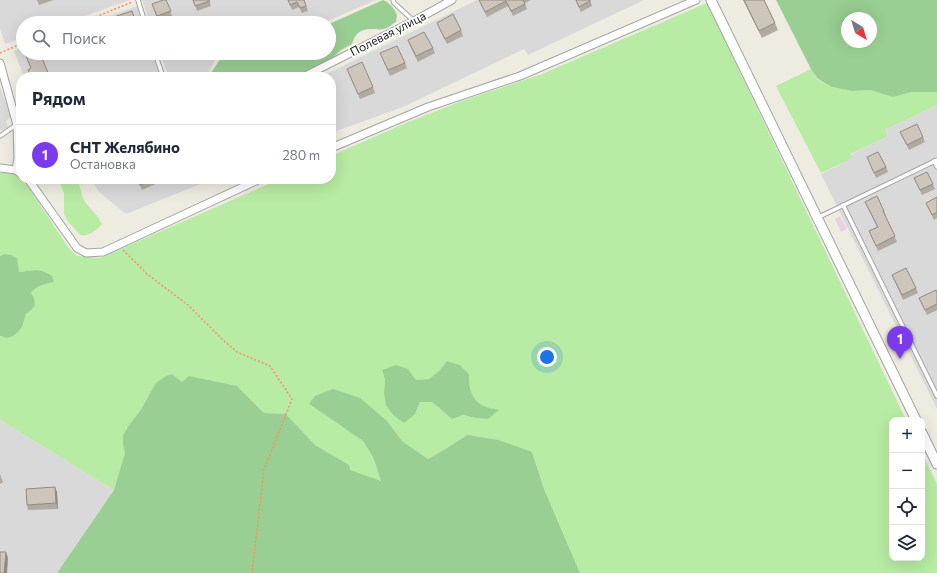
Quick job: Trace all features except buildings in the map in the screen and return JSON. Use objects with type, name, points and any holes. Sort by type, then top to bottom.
[{"type":"street","name":"Полевая улица","points":[[313,72],[452,0]]},
{"type":"street","points":[[336,146],[428,107],[520,76],[696,0]]},
{"type":"street","points":[[711,0],[915,417]]},
{"type":"street","points":[[0,64],[16,121]]},
{"type":"street","points":[[0,168],[16,172]]},
{"type":"street","points":[[32,184],[77,248],[86,253],[102,252],[249,184]]},
{"type":"street","points":[[925,438],[934,451],[937,464]]},
{"type":"lane","points":[[138,0],[143,16]]},
{"type":"lane","points":[[393,0],[394,3],[414,21]]},
{"type":"lane","points":[[157,60],[161,72]]},
{"type":"lane","points":[[0,136],[16,126]]},
{"type":"lane","points":[[817,218],[936,160],[937,167]]},
{"type":"lane","points":[[843,205],[937,396]]},
{"type":"path","points":[[98,16],[138,0]]},
{"type":"path","points":[[0,53],[16,46]]},
{"type":"path","points":[[122,249],[147,274],[188,305],[237,352],[270,366],[292,400],[264,470],[252,573]]},
{"type":"shaded area","points":[[0,0],[130,0],[85,16],[16,16],[16,40],[5,44],[0,28]]},
{"type":"shaded area","points":[[142,0],[376,0],[336,17],[336,16],[148,16]]},
{"type":"shaded area","points":[[477,0],[644,0],[528,55],[524,49],[403,107],[336,131],[336,72],[330,72]]},
{"type":"shaded area","points":[[137,6],[140,16],[109,16]]},
{"type":"shaded area","points":[[17,60],[154,60],[158,72],[22,72]]},
{"type":"shaded area","points":[[163,60],[215,60],[209,72],[167,72]]},
{"type":"shaded area","points":[[0,87],[11,116],[6,121],[8,127],[0,131]]},
{"type":"shaded area","points":[[937,105],[937,409],[821,174],[851,159],[849,155],[888,136],[885,130]]},
{"type":"shaded area","points":[[94,184],[201,184],[126,214],[98,191]]},
{"type":"shaded area","points":[[840,216],[847,229],[841,232],[835,219]]},
{"type":"shaded area","points":[[0,420],[114,490],[57,573],[0,573]]},
{"type":"green space","points":[[383,0],[390,4],[397,15],[396,22],[387,28],[367,29],[361,31],[356,35],[352,44],[336,54],[336,21]]},
{"type":"green space","points":[[776,0],[937,0],[937,92],[912,92],[893,97],[870,90],[852,91],[832,87],[818,79],[811,69]]},
{"type":"green space","points":[[707,3],[905,417],[889,417],[889,561],[925,561],[925,459],[937,484],[937,573],[580,573],[544,489],[532,452],[467,435],[428,459],[402,441],[387,421],[309,404],[363,441],[373,457],[381,482],[349,470],[349,465],[315,445],[286,414],[264,413],[237,386],[182,382],[149,395],[123,435],[125,453],[114,490],[0,420],[0,336],[7,338],[22,327],[26,314],[31,310],[31,293],[33,290],[44,284],[54,282],[33,270],[19,272],[4,254],[0,256],[0,172],[13,173],[16,176],[16,184],[27,185],[68,247],[77,256],[100,258],[269,184],[336,184],[336,154],[401,125],[462,101],[542,74]],"holes":[[[447,361],[460,365],[469,374],[470,389],[480,404],[485,407],[498,410],[488,419],[463,415],[452,419],[432,402],[420,402],[415,414],[384,393],[385,379],[408,369],[416,380],[429,379],[439,371]]]},
{"type":"green space","points":[[329,60],[304,72],[211,72],[219,61]]},
{"type":"green space","points":[[811,69],[818,80],[832,87],[852,91],[870,90],[893,97],[912,92],[937,92],[937,105],[885,130],[888,136],[850,154],[851,159],[821,173],[776,86]]},
{"type":"green space","points":[[60,184],[79,184],[85,202],[102,224],[87,235],[80,235],[67,220],[64,214],[64,193]]},
{"type":"green space","points":[[4,254],[17,258],[19,272],[32,270],[48,273],[52,276],[54,282],[44,284],[33,290],[31,293],[34,298],[35,305],[26,314],[22,327],[18,332],[7,338],[0,336],[0,256]]},
{"type":"green space","points":[[447,361],[460,365],[469,374],[470,389],[477,401],[486,407],[499,410],[488,419],[463,415],[452,419],[432,402],[420,402],[415,414],[404,423],[393,415],[386,405],[384,393],[385,379],[382,370],[396,365],[408,369],[416,380],[429,379],[439,371]]},
{"type":"green space","points":[[172,374],[182,382],[189,376],[237,386],[264,413],[286,414],[315,445],[349,465],[350,470],[381,481],[373,457],[363,441],[309,404],[315,396],[333,389],[360,398],[387,421],[402,441],[428,459],[467,435],[498,440],[532,452],[544,489],[580,573],[57,573],[114,490],[125,453],[123,435],[140,411],[156,383]]},
{"type":"place","name":"СНТ Желябино","points":[[900,359]]}]
